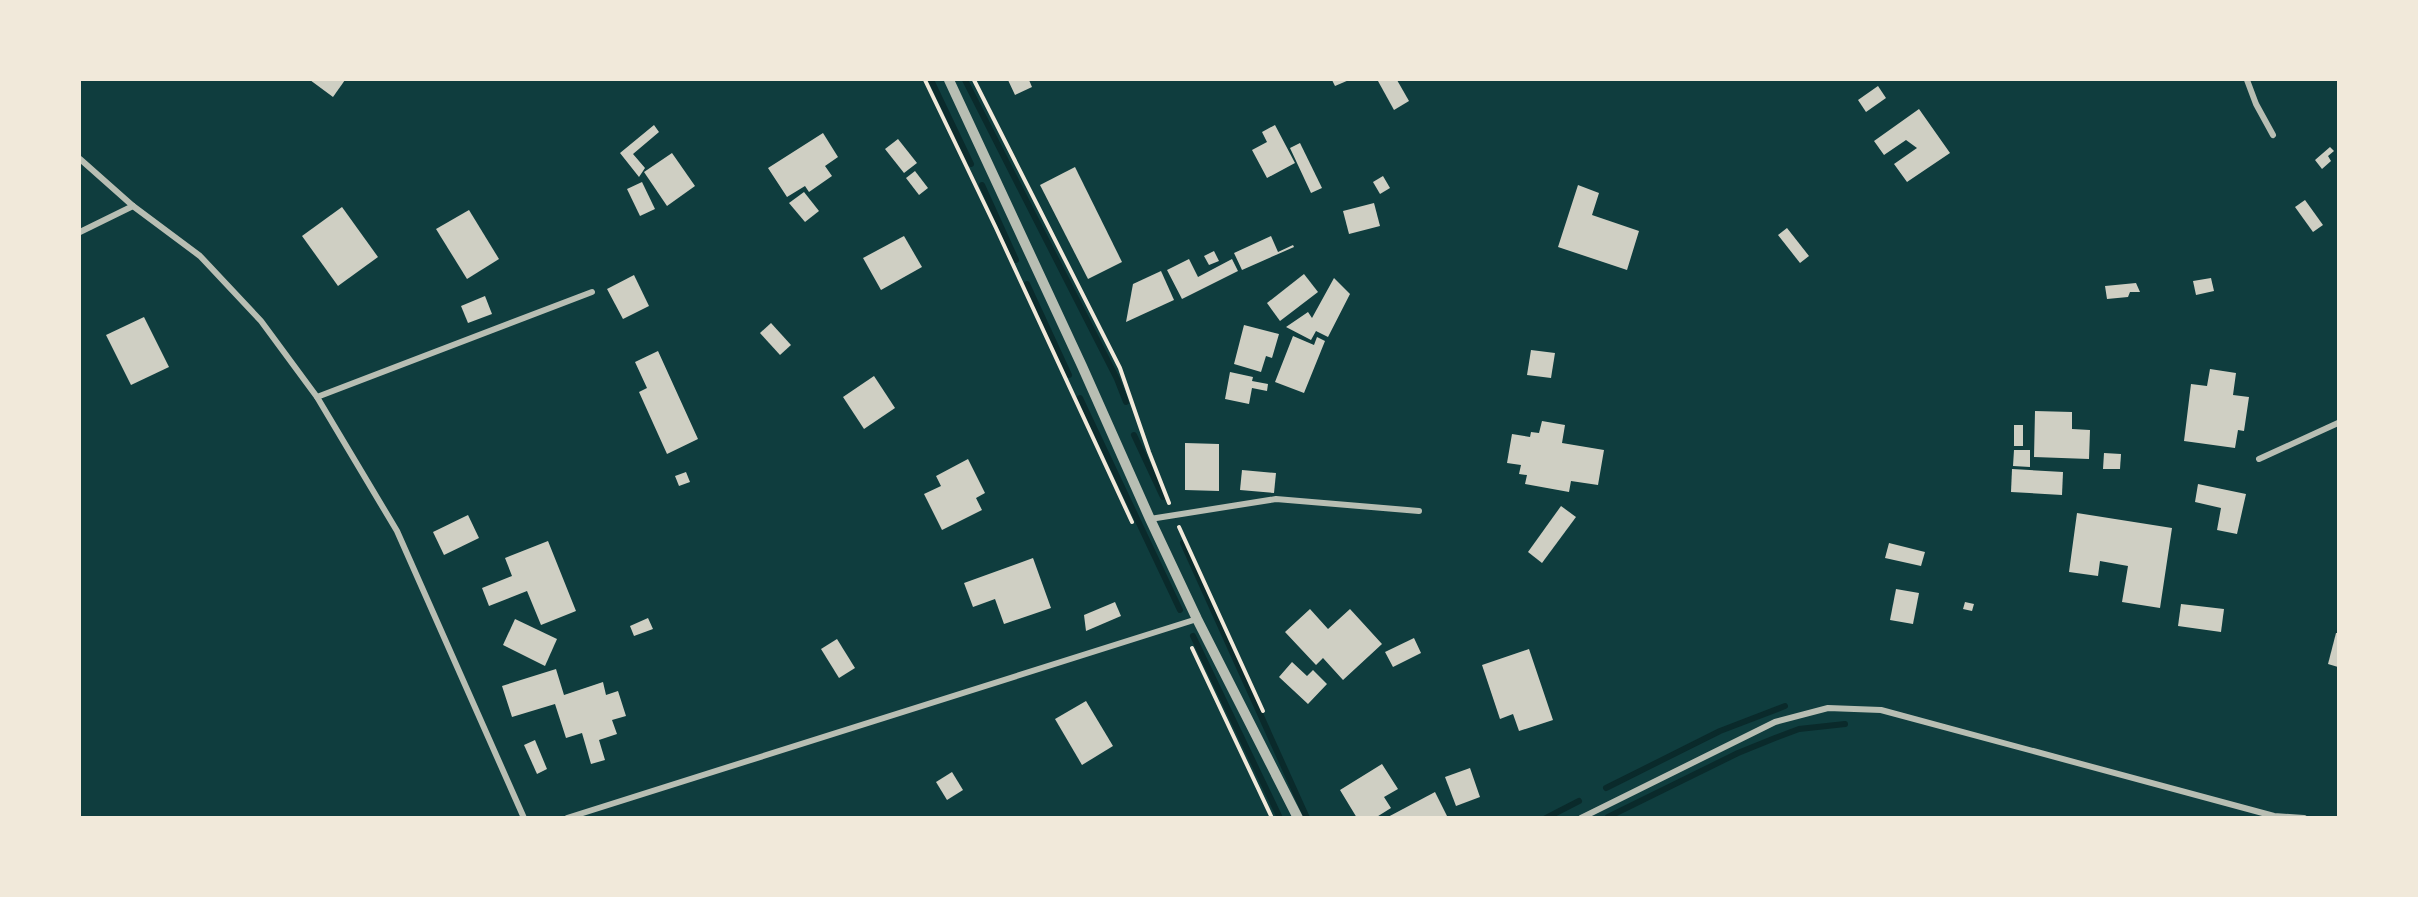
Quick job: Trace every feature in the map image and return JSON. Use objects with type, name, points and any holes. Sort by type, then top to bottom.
[{"type":"street","points":[[949,80],[1197,619],[1298,818]]},
{"type":"street","points":[[2247,80],[2256,104],[2273,135]]},
{"type":"street","points":[[80,159],[134,206],[200,256],[261,321],[317,397],[397,531],[524,818]]},
{"type":"street","points":[[80,232],[134,206]]},
{"type":"street","points":[[317,397],[592,292]]},
{"type":"street","points":[[2259,459],[2338,423]]},
{"type":"street","points":[[1150,519],[1276,499],[1419,511]]},
{"type":"street","points":[[567,818],[1197,619]]},
{"type":"street","points":[[1581,818],[1775,722],[1828,708],[1881,710],[2274,816],[2304,818]]},
{"type":"path","points":[[925,80],[1137,532]]},
{"type":"path","points":[[974,80],[1120,368],[1174,515],[1266,716]]},
{"type":"path","points":[[1180,624],[1272,818]]},
{"type":"building","points":[[310,80],[345,80],[333,97]]},
{"type":"building","points":[[1008,80],[1029,80],[1032,87],[1015,95]]},
{"type":"building","points":[[1332,80],[1349,80],[1335,86]]},
{"type":"building","points":[[1397,80],[1409,101],[1394,110],[1378,81]]},
{"type":"building","points":[[1878,86],[1886,98],[1866,112],[1858,100]]},
{"type":"building","points":[[1919,109],[1950,153],[1907,182],[1894,164],[1917,148],[1906,140],[1884,155],[1874,141]]},
{"type":"building","points":[[654,125],[659,132],[633,154],[645,168],[639,177],[620,153]]},
{"type":"building","points":[[1275,125],[1295,163],[1267,178],[1252,150],[1267,142],[1262,132]]},
{"type":"building","points":[[823,133],[838,157],[825,166],[832,176],[809,192],[805,186],[787,197],[768,168]]},
{"type":"building","points":[[898,139],[917,163],[904,173],[885,149]]},
{"type":"building","points":[[1300,143],[1322,188],[1311,193],[1290,148]]},
{"type":"building","points":[[2330,147],[2334,151],[2328,156],[2331,161],[2322,169],[2315,160]]},
{"type":"building","points":[[672,153],[695,186],[667,206],[644,172]]},
{"type":"building","points":[[1075,167],[1122,262],[1088,279],[1040,185]]},
{"type":"building","points":[[915,171],[928,188],[919,195],[906,178]]},
{"type":"building","points":[[1383,176],[1390,188],[1380,194],[1373,182]]},
{"type":"building","points":[[642,182],[655,209],[640,216],[627,189]]},
{"type":"building","points":[[1578,185],[1599,193],[1592,215],[1639,231],[1627,270],[1558,247]]},
{"type":"building","points":[[804,192],[819,211],[805,222],[789,203]]},
{"type":"building","points":[[2305,200],[2323,225],[2313,232],[2295,207]]},
{"type":"building","points":[[1374,203],[1380,226],[1349,234],[1343,211]]},
{"type":"building","points":[[342,207],[378,257],[338,286],[302,236]]},
{"type":"building","points":[[469,210],[499,259],[467,279],[436,229]]},
{"type":"building","points":[[1787,228],[1809,256],[1800,263],[1778,235]]},
{"type":"building","points":[[904,236],[922,267],[881,290],[863,258]]},
{"type":"building","points":[[1271,236],[1278,252],[1293,245],[1294,247],[1242,270],[1234,253]]},
{"type":"building","points":[[1214,251],[1219,261],[1209,265],[1204,256]]},
{"type":"building","points":[[1189,259],[1198,277],[1232,259],[1238,271],[1182,299],[1167,270]]},
{"type":"building","points":[[1161,271],[1174,300],[1126,322],[1133,284]]},
{"type":"building","points":[[1304,274],[1318,292],[1280,321],[1267,303]]},
{"type":"building","points":[[634,275],[649,306],[623,319],[607,289]]},
{"type":"building","points":[[1334,278],[1350,294],[1328,337],[1316,331],[1311,340],[1286,327],[1308,312],[1312,318]]},
{"type":"building","points":[[2211,278],[2214,291],[2196,295],[2193,281]]},
{"type":"building","points":[[2136,283],[2140,292],[2130,292],[2128,297],[2107,299],[2105,286]]},
{"type":"building","points":[[485,296],[492,314],[468,323],[461,306]]},
{"type":"building","points":[[144,317],[169,367],[131,385],[106,335]]},
{"type":"building","points":[[771,323],[791,345],[780,355],[760,333]]},
{"type":"building","points":[[1244,325],[1279,334],[1272,358],[1266,356],[1261,372],[1234,364]]},
{"type":"building","points":[[1293,336],[1314,345],[1317,337],[1325,341],[1304,393],[1275,382]]},
{"type":"building","points":[[1531,350],[1555,353],[1551,378],[1527,375]]},
{"type":"building","points":[[658,351],[698,439],[667,454],[639,392],[647,388],[635,362]]},
{"type":"building","points":[[2210,369],[2236,373],[2233,395],[2249,397],[2244,431],[2238,430],[2235,448],[2184,441],[2191,384],[2207,386]]},
{"type":"building","points":[[1230,372],[1253,377],[1252,381],[1268,384],[1267,391],[1252,388],[1249,404],[1225,399]]},
{"type":"building","points":[[874,376],[895,408],[864,429],[843,397]]},
{"type":"building","points":[[2035,411],[2072,412],[2072,429],[2090,430],[2089,459],[2034,457]]},
{"type":"building","points":[[1542,421],[1565,425],[1562,443],[1604,450],[1598,485],[1571,481],[1569,492],[1525,484],[1527,475],[1519,474],[1521,465],[1507,463],[1512,434],[1530,437],[1531,432],[1539,433]]},
{"type":"building","points":[[2014,425],[2023,425],[2023,446],[2014,446]]},
{"type":"building","points":[[1185,443],[1219,444],[1219,491],[1185,490]]},
{"type":"building","points":[[2014,450],[2030,450],[2030,467],[2013,466]]},
{"type":"building","points":[[2104,453],[2121,454],[2120,469],[2103,469]]},
{"type":"building","points":[[968,459],[985,493],[976,498],[982,510],[942,530],[924,494],[941,486],[936,476]]},
{"type":"building","points":[[2012,469],[2063,472],[2062,495],[2011,492]]},
{"type":"building","points":[[1242,470],[1276,473],[1274,493],[1240,490]]},
{"type":"building","points":[[686,472],[690,482],[679,486],[675,476]]},
{"type":"building","points":[[2198,484],[2246,494],[2237,534],[2217,530],[2221,508],[2195,502]]},
{"type":"building","points":[[1561,506],[1576,517],[1542,563],[1528,552]]},
{"type":"building","points":[[2077,513],[2172,528],[2160,608],[2122,602],[2128,566],[2100,561],[2098,576],[2069,572]]},
{"type":"building","points":[[468,515],[479,538],[444,555],[433,532]]},
{"type":"building","points":[[548,541],[576,611],[541,625],[527,591],[489,606],[482,588],[512,576],[505,558]]},
{"type":"building","points":[[1889,543],[1925,552],[1921,566],[1885,558]]},
{"type":"building","points":[[1033,558],[1051,608],[1004,624],[995,599],[973,607],[964,583]]},
{"type":"building","points":[[1896,589],[1919,593],[1913,624],[1890,620]]},
{"type":"building","points":[[1115,602],[1121,616],[1086,631],[1084,615]]},
{"type":"building","points":[[1965,602],[1974,604],[1972,611],[1963,609]]},
{"type":"building","points":[[2181,604],[2224,609],[2221,632],[2178,626]]},
{"type":"building","points":[[1310,609],[1328,629],[1350,609],[1382,644],[1343,680],[1323,658],[1316,665],[1285,632]]},
{"type":"building","points":[[648,618],[653,629],[634,636],[630,626]]},
{"type":"building","points":[[515,619],[557,639],[545,666],[503,645]]},
{"type":"building","points":[[2336,633],[2338,633],[2338,667],[2328,664]]},
{"type":"building","points":[[1414,638],[1421,653],[1393,667],[1385,652]]},
{"type":"building","points":[[837,639],[855,668],[839,678],[821,649]]},
{"type":"building","points":[[1529,649],[1553,720],[1519,731],[1513,714],[1500,719],[1482,665]]},
{"type":"building","points":[[1292,662],[1307,676],[1313,670],[1327,684],[1308,704],[1279,677]]},
{"type":"building","points":[[556,669],[564,695],[603,682],[606,695],[618,691],[626,716],[612,720],[617,734],[599,740],[605,760],[591,764],[582,733],[566,738],[555,704],[512,717],[502,686]]},
{"type":"building","points":[[1086,701],[1113,746],[1082,765],[1055,719]]},
{"type":"building","points":[[535,740],[547,769],[537,774],[524,745]]},
{"type":"building","points":[[1382,764],[1398,789],[1384,797],[1391,808],[1375,818],[1357,818],[1340,790]]},
{"type":"building","points":[[1470,768],[1480,797],[1456,806],[1445,777]]},
{"type":"building","points":[[952,772],[963,790],[947,800],[936,782]]},
{"type":"building","points":[[1435,792],[1448,818],[1386,818]]},
{"type":"waterway","points":[[931,80],[971,164]]},
{"type":"waterway","points":[[965,80],[1117,379],[1126,402]]},
{"type":"waterway","points":[[982,185],[1016,260]]},
{"type":"waterway","points":[[1027,284],[1069,375]]},
{"type":"waterway","points":[[1080,398],[1180,610]]},
{"type":"waterway","points":[[1134,435],[1163,497]]},
{"type":"waterway","points":[[1183,543],[1307,818]]},
{"type":"waterway","points":[[1193,636],[1280,818]]},
{"type":"waterway","points":[[1606,788],[1720,731],[1785,706]]},
{"type":"waterway","points":[[1608,817],[1738,753],[1775,738],[1799,729],[1845,724]]},
{"type":"waterway","points":[[1546,818],[1579,801]]}]
